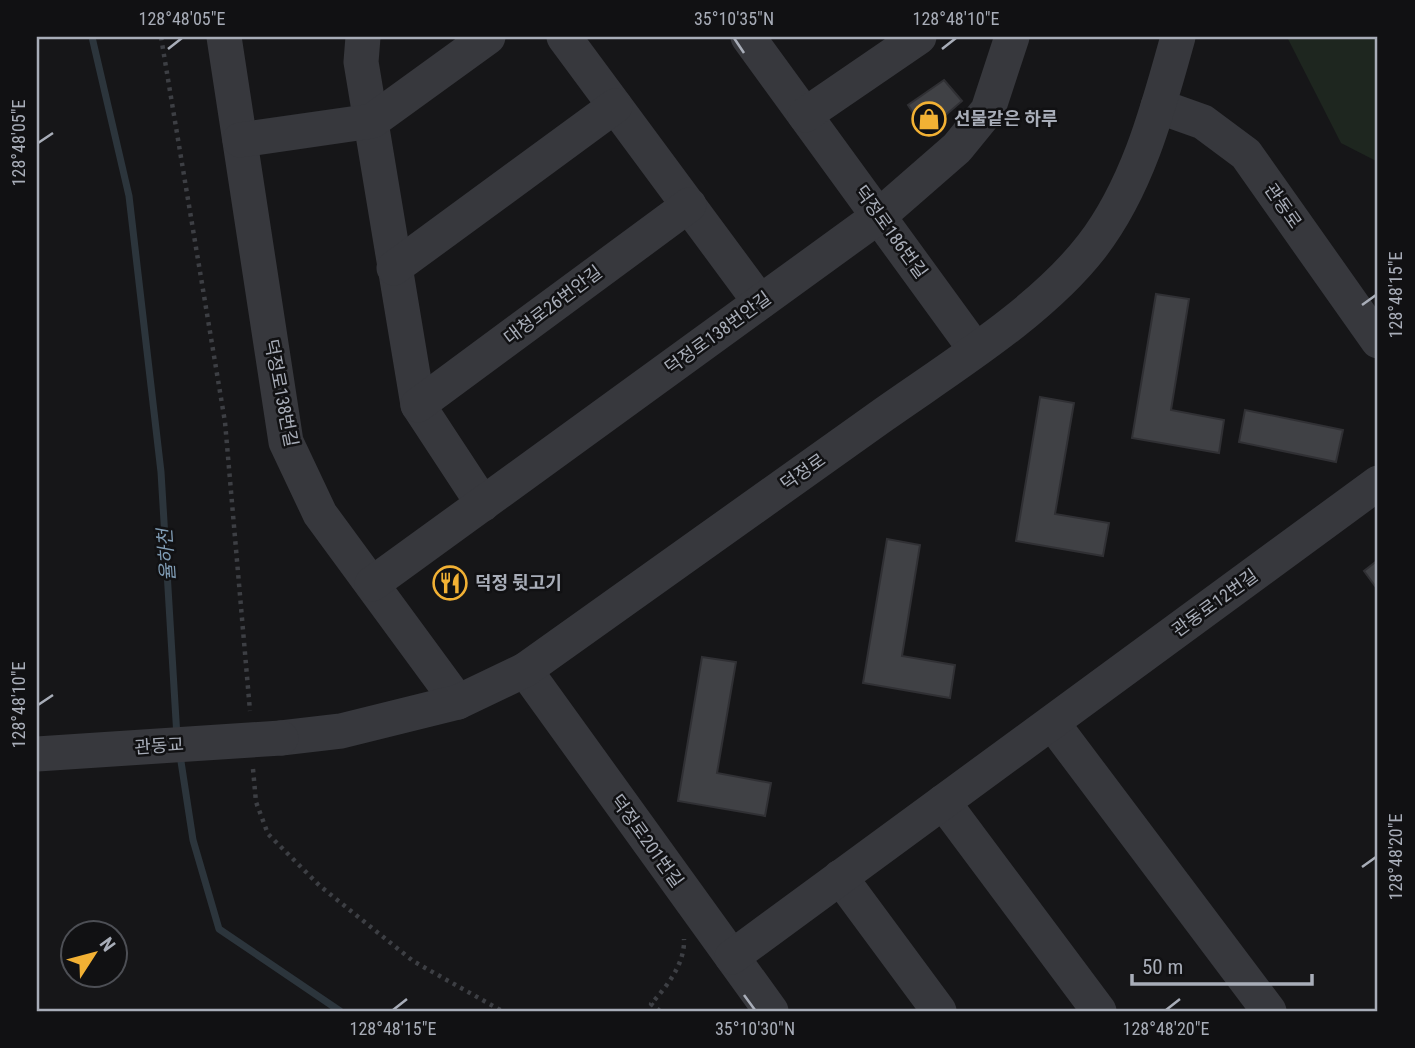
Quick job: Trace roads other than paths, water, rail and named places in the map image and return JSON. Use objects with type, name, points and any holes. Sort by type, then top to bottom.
[{"type":"street","name":"덕정로138번길","points":[[224,37],[286,442],[320,514],[458,702]]},
{"type":"street","points":[[363,37],[361,62],[418,405],[483,504]]},
{"type":"street","points":[[240,140],[372,121],[488,37]]},
{"type":"street","points":[[564,37],[760,302]]},
{"type":"street","name":"덕정로186번길","points":[[748,37],[975,349]]},
{"type":"street","points":[[806,115],[919,37]]},
{"type":"street","name":"덕정로138번안길","points":[[372,584],[879,216],[957,148],[988,110],[1012,37]]},
{"type":"street","name":"덕정로","points":[[281,738],[341,731],[458,702],[525,670],[975,349],[1057,285],[1092,246],[1115,212],[1135,171],[1178,37]]},
{"type":"street","points":[[394,268],[615,106]]},
{"type":"street","name":"관동로","points":[[1158,106],[1203,122],[1246,154],[1378,341]]},
{"type":"street","name":"대청로26번안길","points":[[418,405],[689,205]]},
{"type":"street","name":"관동로12번길","points":[[732,957],[1378,483]]},
{"type":"street","name":"덕정로201번길","points":[[525,670],[771,1011]]},
{"type":"street","points":[[1053,724],[1269,1011]]},
{"type":"street","name":"관동교","points":[[37,754],[281,738]]},
{"type":"street","points":[[943,802],[1099,1011]]},
{"type":"street","points":[[840,877],[939,1011]]},
{"type":"waterway","name":"율하천","points":[[92,37],[129,196],[161,472],[177,737]]},
{"type":"waterway","name":"율하천","points":[[180,755],[193,840],[219,929],[340,1011]]},
{"type":"place","name":"선물같은 하루","points":[[929,119]]},
{"type":"place","name":"덕정 뒷고기","points":[[450,583]]}]
